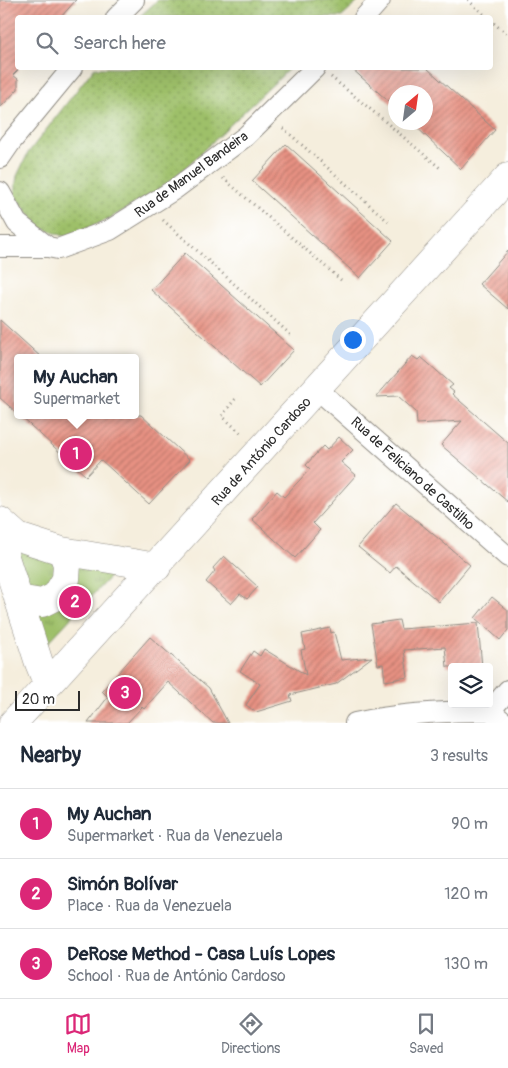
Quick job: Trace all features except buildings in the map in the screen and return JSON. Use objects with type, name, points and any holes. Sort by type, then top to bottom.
[{"type":"street","points":[[119,15],[134,0]]},
{"type":"street","points":[[367,15],[380,0]]},
{"type":"street","points":[[0,158],[70,70]]},
{"type":"street","name":"Rua de Manuel Bandeira","points":[[0,247],[48,247],[58,249],[110,230],[174,189],[246,136],[268,114],[321,71]]},
{"type":"street","name":"Rua de António Cardoso","points":[[14,723],[506,184]]},
{"type":"street","points":[[0,192],[16,223],[48,247]]},
{"type":"street","name":"Rua de Feliciano de Castilho","points":[[317,389],[508,557]]},
{"type":"street","points":[[0,521],[18,537],[62,551],[157,567]]},
{"type":"street","points":[[0,550],[4,554],[39,663],[48,685]]},
{"type":"street","points":[[18,599],[42,603],[56,596],[66,579],[67,564],[62,551]]},
{"type":"street","points":[[355,723],[374,718],[434,711],[497,717],[508,690]]},
{"type":"path","points":[[468,0],[485,15]]},
{"type":"path","points":[[493,22],[508,35]]},
{"type":"path","points":[[321,71],[440,168]]},
{"type":"path","points":[[268,114],[391,224]]},
{"type":"path","points":[[208,164],[341,280]]},
{"type":"path","points":[[147,206],[292,336]]},
{"type":"path","points":[[235,399],[222,416],[261,451]]},
{"type":"green space","points":[[158,0],[360,0],[344,15],[141,15]]},
{"type":"green space","points":[[92,70],[288,70],[166,186],[107,220],[66,237],[39,227],[14,195],[17,176],[28,153]]},
{"type":"green space","points":[[1,535],[40,552],[56,565],[52,585],[39,591],[25,587]]},
{"type":"green space","points":[[76,565],[116,570],[43,648],[32,613]]},
{"type":"place","name":"My Auchan","points":[[76,454]]},
{"type":"place","name":"Simón Bolívar","points":[[75,602]]},
{"type":"place","name":"DeRose Method - Casa Luís Lopes","points":[[125,693]]}]
